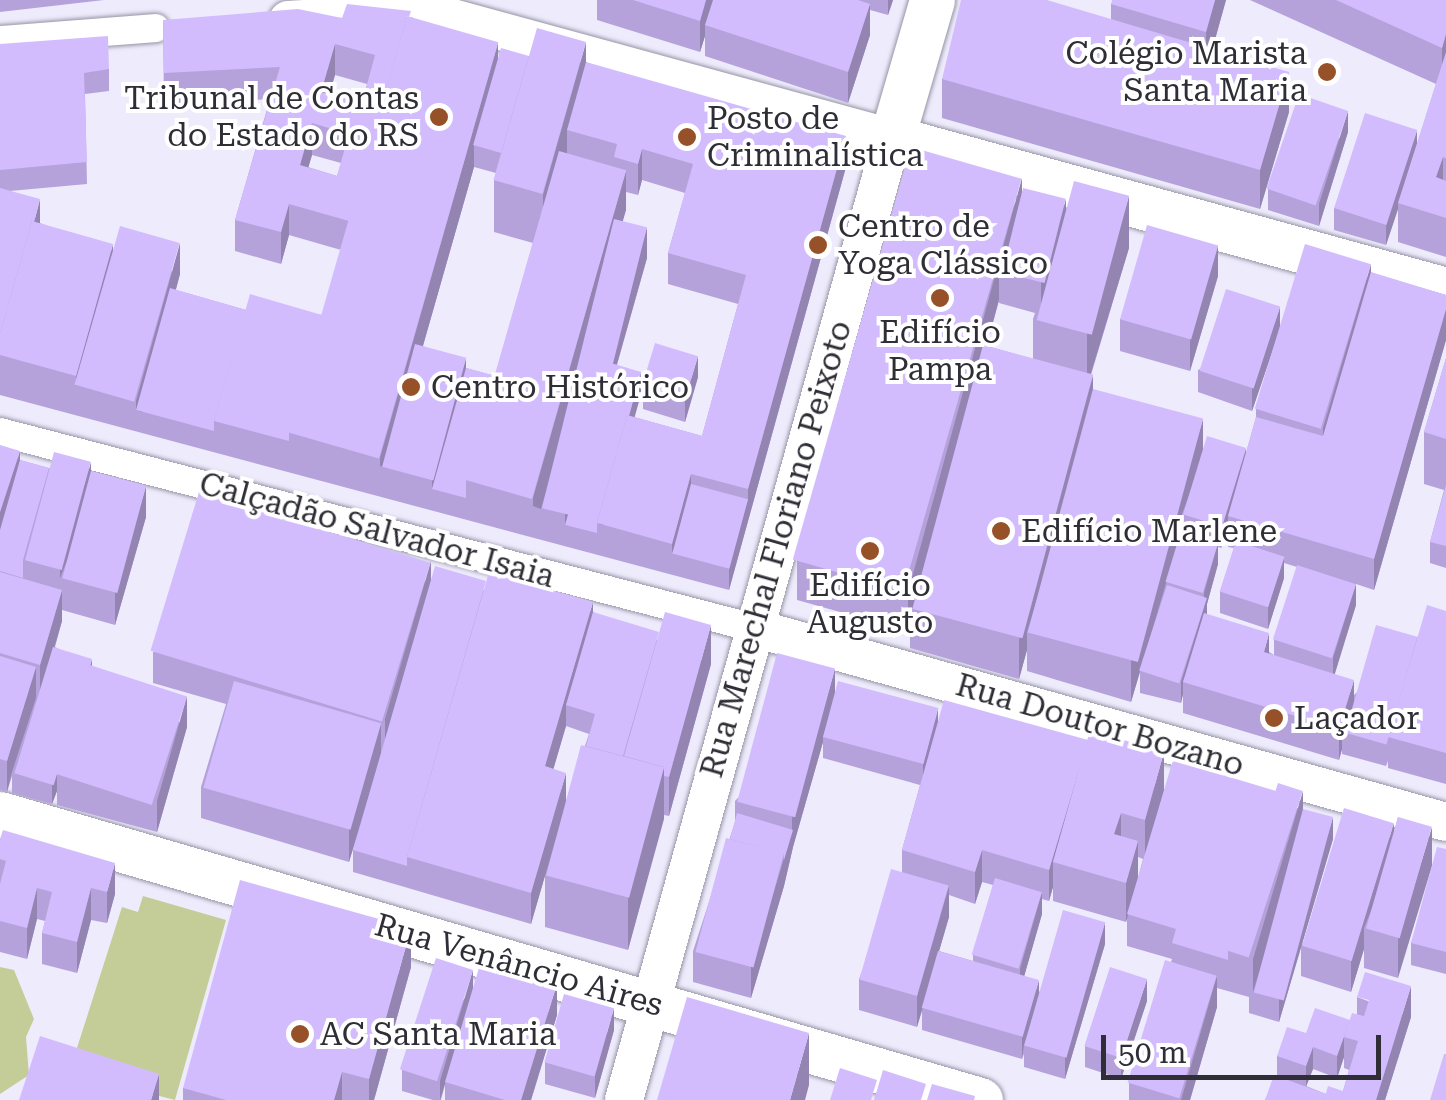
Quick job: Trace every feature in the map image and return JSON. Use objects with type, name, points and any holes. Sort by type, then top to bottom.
[{"type":"street","name":"Rua Marechal Floriano Peixoto","points":[[624,1100],[932,0]]},
{"type":"street","points":[[256,22],[416,12],[449,16],[1446,290]]},
{"type":"street","points":[[0,40],[196,25]]},
{"type":"street","name":"Calçadão Salvador Isaia","points":[[0,432],[754,628]]},
{"type":"street","name":"Rua Doutor Bozano","points":[[754,628],[1446,822]]},
{"type":"street","name":"Rua Venâncio Aires","points":[[0,814],[980,1100]]},
{"type":"green space","points":[[143,896],[226,920],[175,1100],[69,1073],[122,907],[138,912]]},
{"type":"green space","points":[[0,967],[14,970],[34,1019],[26,1037],[29,1075],[0,1094]]},
{"type":"building","points":[[633,0],[706,0],[700,21]]},
{"type":"building","points":[[713,0],[858,0],[870,4],[848,72],[705,25]]},
{"type":"building","points":[[961,0],[1047,0],[1289,72],[1260,170],[942,79]]},
{"type":"building","points":[[1112,0],[1215,0],[1206,32],[1111,4]]},
{"type":"building","points":[[1336,0],[1446,0],[1442,48]]},
{"type":"building","points":[[347,4],[411,11],[349,221],[289,204],[281,232],[235,220],[280,67],[164,73],[163,20],[298,9],[342,18]],"holes":[[[335,44],[375,55],[362,103],[321,92]],[[312,123],[349,134],[337,176],[300,165]]]},
{"type":"building","points":[[407,16],[498,42],[379,458],[288,432]]},
{"type":"building","points":[[537,28],[586,42],[542,194],[493,180]]},
{"type":"building","points":[[108,36],[109,69],[84,73],[87,162],[0,170],[0,44]]},
{"type":"building","points":[[501,48],[529,56],[501,153],[473,145]]},
{"type":"building","points":[[1446,52],[1446,158],[1443,157],[1436,177],[1446,181],[1446,218],[1398,203]]},
{"type":"building","points":[[586,62],[846,136],[748,489],[691,474],[672,544],[597,523],[627,415],[702,436],[746,275],[668,253],[693,164],[642,149],[638,164],[614,157],[617,144],[567,130]]},
{"type":"building","points":[[1299,94],[1348,111],[1316,205],[1266,189]]},
{"type":"building","points":[[1365,113],[1417,130],[1386,225],[1334,208]]},
{"type":"building","points":[[911,147],[1022,179],[903,591],[793,559]]},
{"type":"building","points":[[559,151],[626,170],[532,499],[465,480]]},
{"type":"building","points":[[1074,181],[1129,196],[1092,335],[1037,320]]},
{"type":"building","points":[[0,188],[40,199],[0,334]]},
{"type":"building","points":[[1023,188],[1066,199],[1045,283],[1002,272]]},
{"type":"building","points":[[614,219],[647,227],[575,516],[542,508]]},
{"type":"building","points":[[32,221],[113,244],[76,376],[0,355],[0,334]]},
{"type":"building","points":[[1147,225],[1218,245],[1191,340],[1120,319]]},
{"type":"building","points":[[120,226],[180,243],[134,402],[75,385]]},
{"type":"building","points":[[1305,244],[1371,264],[1321,429],[1255,408]]},
{"type":"building","points":[[1371,272],[1446,295],[1446,309],[1374,559],[1228,516],[1256,417],[1323,436]]},
{"type":"building","points":[[170,288],[246,310],[214,431],[136,410]]},
{"type":"building","points":[[1226,289],[1280,307],[1254,388],[1199,371]]},
{"type":"building","points":[[250,294],[322,315],[289,441],[214,421]]},
{"type":"building","points":[[655,343],[698,356],[684,401],[641,388]]},
{"type":"building","points":[[415,344],[466,358],[433,480],[382,467]]},
{"type":"building","name":"Edifício Marlene","points":[[983,345],[1093,375],[1022,638],[912,609]]},
{"type":"building","points":[[1446,358],[1446,439],[1424,432]]},
{"type":"building","points":[[611,363],[641,372],[597,533],[565,525]]},
{"type":"building","points":[[466,368],[495,376],[466,480],[466,498],[432,489]]},
{"type":"building","points":[[1093,389],[1203,419],[1138,662],[1028,632]]},
{"type":"building","points":[[1207,436],[1246,448],[1222,526],[1183,514]]},
{"type":"building","points":[[0,445],[20,451],[0,512]]},
{"type":"building","points":[[54,452],[91,462],[62,570],[25,560]]},
{"type":"building","points":[[20,460],[49,468],[23,560],[23,578],[0,571],[0,530]]},
{"type":"building","points":[[91,471],[146,486],[117,593],[62,578]]},
{"type":"building","points":[[691,484],[748,499],[729,569],[672,554]]},
{"type":"building","points":[[1446,485],[1446,546],[1430,542]]},
{"type":"building","points":[[199,492],[430,563],[382,722],[150,651]]},
{"type":"building","points":[[1181,531],[1218,542],[1203,593],[1166,582]]},
{"type":"building","points":[[1236,541],[1285,557],[1268,607],[1220,591]]},
{"type":"building","points":[[1297,565],[1356,584],[1332,658],[1273,639]]},
{"type":"building","points":[[435,566],[486,581],[407,866],[353,850]]},
{"type":"building","points":[[0,572],[62,590],[40,665],[0,653]]},
{"type":"building","points":[[489,572],[593,602],[545,766],[566,773],[531,893],[407,857]]},
{"type":"building","points":[[1167,585],[1207,598],[1179,684],[1139,671]]},
{"type":"building","points":[[1427,605],[1446,611],[1446,753],[1388,737]]},
{"type":"building","points":[[593,612],[659,632],[623,756],[586,746],[595,714],[566,705]]},
{"type":"building","points":[[665,612],[711,625],[669,777],[664,776],[664,767],[624,756]]},
{"type":"building","points":[[1204,613],[1269,633],[1264,652],[1354,680],[1339,729],[1183,682]]},
{"type":"building","points":[[1376,625],[1417,637],[1386,745],[1345,733]]},
{"type":"building","points":[[53,647],[92,659],[54,785],[14,773]]},
{"type":"building","points":[[777,653],[835,669],[795,817],[737,802]]},
{"type":"building","points":[[0,656],[36,667],[7,761],[0,759]]},
{"type":"building","points":[[90,665],[187,697],[152,805],[55,773]]},
{"type":"building","points":[[234,681],[381,723],[350,830],[203,788]]},
{"type":"building","points":[[838,681],[938,708],[923,764],[823,737]]},
{"type":"building","points":[[944,700],[1088,740],[1049,870],[982,850],[975,872],[902,850]]},
{"type":"building","points":[[1090,730],[1164,752],[1145,820],[1121,813],[1114,834],[1138,841],[1126,883],[1053,862]]},
{"type":"building","points":[[581,745],[664,767],[629,898],[546,875]]},
{"type":"building","points":[[1173,760],[1276,791],[1228,960],[1172,943],[1176,929],[1127,914]]},
{"type":"building","points":[[1278,783],[1303,791],[1249,957],[1224,949]]},
{"type":"building","points":[[1344,808],[1394,823],[1352,961],[1302,946]]},
{"type":"building","points":[[1303,809],[1333,817],[1284,1001],[1254,993]]},
{"type":"building","points":[[737,813],[793,830],[784,860],[784,854],[730,839]]},
{"type":"building","points":[[1398,817],[1432,827],[1400,938],[1366,929]]},
{"type":"building","points":[[3,830],[115,863],[107,892],[91,888],[77,942],[42,933],[52,892],[37,888],[27,928],[0,921],[0,884],[6,861],[0,859]]},
{"type":"building","points":[[726,838],[784,854],[753,968],[695,952]]},
{"type":"building","points":[[1437,847],[1446,849],[1446,952],[1411,943]]},
{"type":"building","points":[[891,869],[949,886],[917,996],[859,980]]},
{"type":"building","points":[[995,878],[1042,892],[1018,969],[972,955]]},
{"type":"building","name":"AC Santa Maria","points":[[240,880],[411,928],[369,1079],[342,1072],[334,1100],[226,1100],[183,1088]]},
{"type":"building","points":[[1063,910],[1105,922],[1066,1058],[1024,1046]]},
{"type":"building","points":[[938,951],[1039,980],[1023,1037],[922,1008]]},
{"type":"building","points":[[436,958],[473,970],[437,1081],[400,1069]]},
{"type":"building","points":[[1165,960],[1217,976],[1179,1098],[1128,1082]]},
{"type":"building","points":[[481,961],[557,984],[521,1100],[505,1100],[445,1082]]},
{"type":"building","points":[[1110,967],[1147,979],[1121,1058],[1084,1046]]},
{"type":"building","points":[[1365,972],[1411,986],[1376,1100],[1324,1100],[1328,1086],[1343,1091],[1358,1041],[1344,1037],[1352,1013],[1364,1016],[1369,1000],[1357,997]]},
{"type":"building","points":[[564,994],[614,1008],[594,1077],[544,1062]]},
{"type":"building","points":[[687,997],[809,1033],[790,1100],[657,1100]]},
{"type":"building","points":[[1315,1008],[1350,1020],[1337,1056],[1313,1047],[1306,1066],[1277,1056],[1287,1027],[1306,1033]]},
{"type":"building","points":[[40,1036],[159,1074],[151,1100],[19,1100]]},
{"type":"building","points":[[1444,1054],[1446,1100],[1430,1100]]},
{"type":"building","points":[[840,1068],[877,1080],[871,1100],[830,1100]]},
{"type":"building","points":[[883,1070],[926,1084],[921,1100],[874,1100]]},
{"type":"building","points":[[1274,1075],[1326,1094],[1324,1100],[1265,1100]]},
{"type":"building","points":[[932,1084],[975,1096],[974,1100],[927,1100]]},
{"type":"place","name":"Colégio Marista Santa Maria","points":[[1327,72]]},
{"type":"place","name":"Tribunal de Contas do Estado do RS","points":[[439,117]]},
{"type":"place","name":"Posto de Criminalística","points":[[687,137]]},
{"type":"place","name":"Centro de Yoga Clássico","points":[[818,245]]},
{"type":"place","name":"Edifício Pampa","points":[[940,298]]},
{"type":"place","name":"Centro Histórico","points":[[411,387]]},
{"type":"place","name":"Edifício Marlene","points":[[1001,531]]},
{"type":"place","name":"Edifício Augusto","points":[[870,551]]},
{"type":"place","name":"Laçador","points":[[1274,718]]},
{"type":"place","name":"AC Santa Maria","points":[[300,1034]]}]
